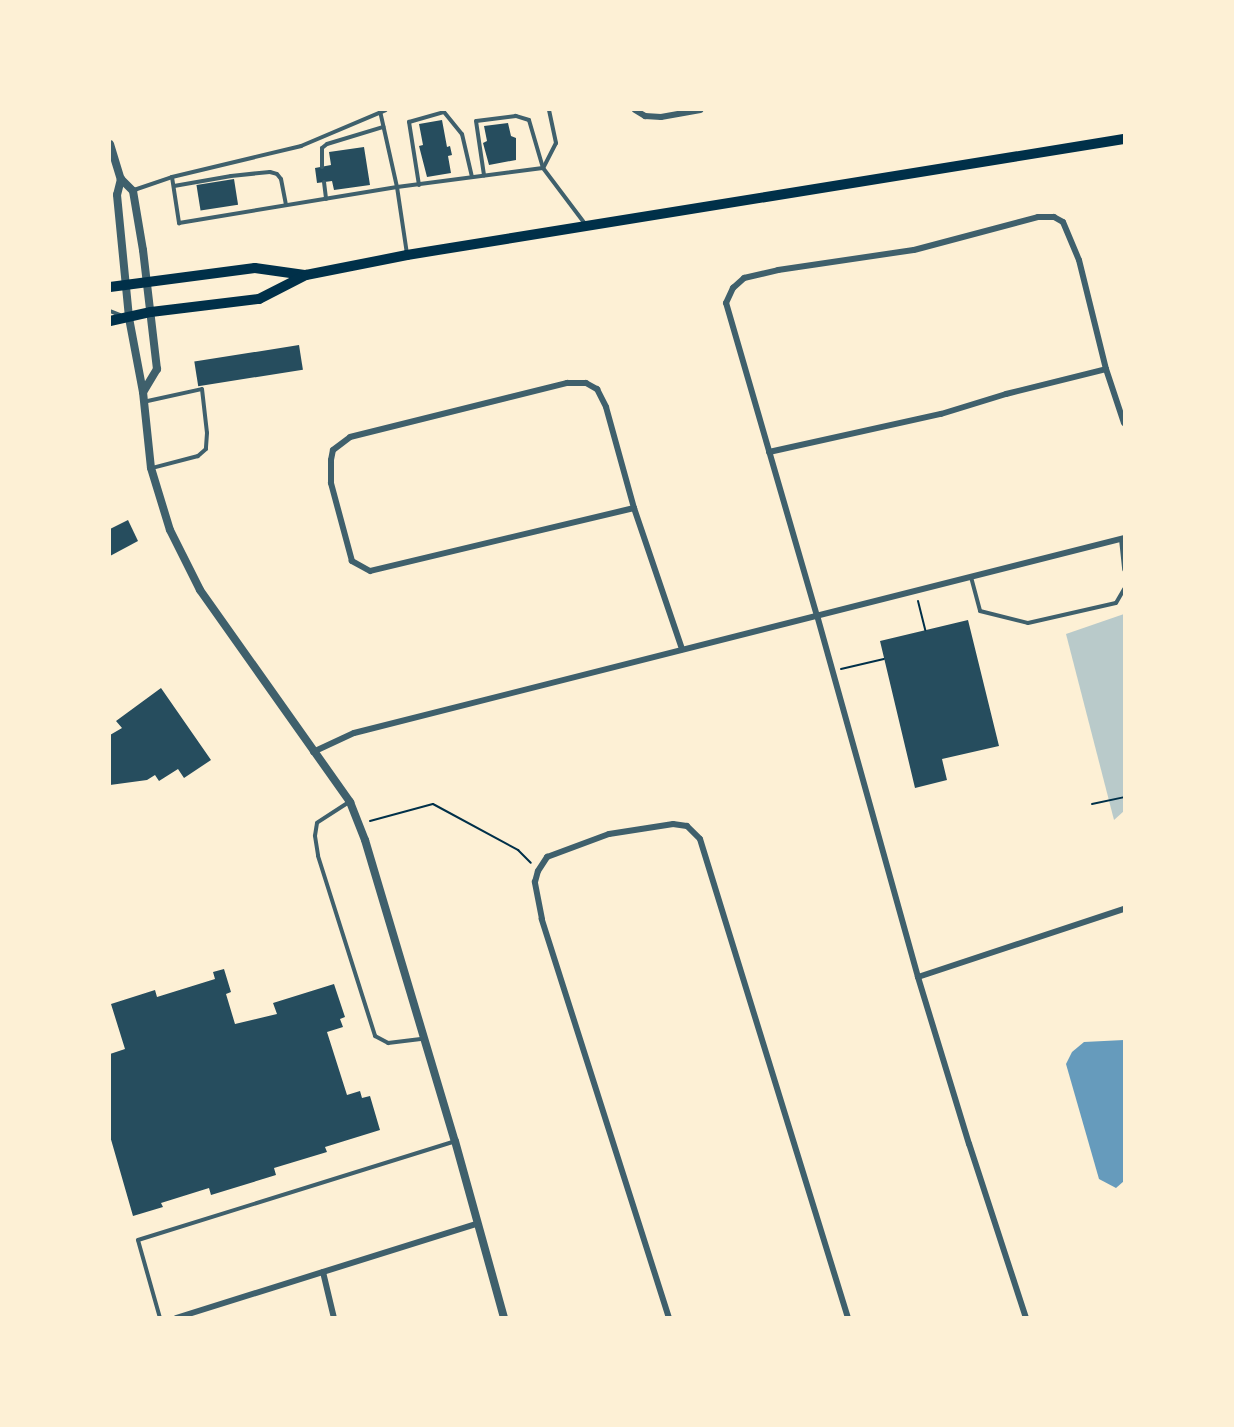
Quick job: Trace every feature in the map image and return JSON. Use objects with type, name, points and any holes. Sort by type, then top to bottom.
[{"type":"main road","points":[[110,321],[151,312],[259,299],[306,275],[407,255],[1125,139]]},
{"type":"main road","points":[[110,287],[255,268],[306,275]]},
{"type":"street","points":[[636,110],[645,116],[661,117],[700,110]]},
{"type":"street","points":[[110,144],[121,179],[134,191],[147,281],[157,369],[143,392]]},
{"type":"street","points":[[121,179],[117,195],[129,318],[143,392],[151,468],[170,530],[200,590],[350,801],[455,1141],[476,1224],[504,1317]]},
{"type":"street","points":[[1026,1317],[969,1144],[918,977],[818,616],[726,303],[733,288],[744,278],[778,270],[914,250],[1038,217],[1054,217],[1063,222],[1079,260],[1106,369],[1125,423]]},
{"type":"street","points":[[769,452],[941,414],[1005,394],[1106,369]]},
{"type":"street","points":[[634,508],[370,571],[352,561],[331,483],[331,460],[333,450],[350,437],[567,382],[586,382],[597,389],[606,407],[634,508],[682,649]]},
{"type":"street","points":[[313,752],[354,733],[1123,539]]},
{"type":"street","points":[[669,1317],[542,919],[535,882],[538,871],[547,857],[609,834],[673,824],[687,826],[700,839],[848,1317]]},
{"type":"street","points":[[918,977],[1125,909]]},
{"type":"street","points":[[176,1317],[476,1224]]},
{"type":"street","points":[[323,1272],[334,1317]]},
{"type":"lane","points":[[134,191],[172,177],[301,146],[386,110]]},
{"type":"lane","points":[[543,168],[556,143],[549,110]]},
{"type":"lane","points":[[380,111],[398,187],[407,255]]},
{"type":"lane","points":[[419,185],[409,122],[444,112],[462,134],[472,177]]},
{"type":"lane","points":[[484,175],[476,121],[516,116],[529,120],[543,168],[586,226]]},
{"type":"lane","points":[[322,167],[322,148],[327,144],[383,127]]},
{"type":"lane","points":[[172,177],[179,223],[398,187],[543,168]]},
{"type":"lane","points":[[174,186],[270,172],[277,174],[281,179],[286,205]]},
{"type":"lane","points":[[324,182],[326,198]]},
{"type":"lane","points":[[110,311],[129,318]]},
{"type":"lane","points":[[143,402],[202,389],[207,434],[206,449],[198,456],[151,468]]},
{"type":"lane","points":[[1123,539],[1125,570]]},
{"type":"lane","points":[[971,577],[980,610],[1028,623],[1116,603],[1125,589]]},
{"type":"lane","points":[[350,801],[317,823],[315,836],[322,868],[375,1036],[388,1043],[424,1038]]},
{"type":"lane","points":[[160,1317],[138,1240],[455,1141]]},
{"type":"path","points":[[916,591],[926,630]]},
{"type":"path","points":[[832,670],[884,659]]},
{"type":"path","points":[[1092,804],[1125,797]]},
{"type":"path","points":[[358,824],[433,804],[518,850],[538,871]]},
{"type":"shaded area","points":[[1124,614],[1124,811],[1114,820],[1066,634]]},
{"type":"water","points":[[1124,1040],[1124,1181],[1116,1188],[1099,1179],[1066,1064],[1072,1052],[1084,1042]]},
{"type":"building","points":[[442,120],[447,147],[450,146],[452,155],[448,156],[451,173],[427,177],[419,146],[423,145],[419,124]]},
{"type":"building","points":[[508,123],[511,136],[516,138],[516,160],[489,165],[483,143],[487,141],[484,126]]},
{"type":"building","points":[[364,147],[370,185],[334,190],[332,181],[317,183],[315,168],[331,165],[329,152]]},
{"type":"building","points":[[234,179],[238,205],[201,211],[196,185]]},
{"type":"building","points":[[299,345],[303,370],[198,386],[194,362]]},
{"type":"building","points":[[128,520],[138,541],[110,556],[110,529]]},
{"type":"building","points":[[968,620],[999,746],[942,759],[947,780],[915,788],[880,641]]},
{"type":"building","points":[[161,688],[211,760],[184,778],[178,769],[159,781],[155,775],[147,780],[110,785],[110,735],[122,728],[116,721]]},
{"type":"building","points":[[224,969],[231,992],[226,994],[235,1024],[277,1014],[273,1003],[334,984],[345,1017],[340,1019],[343,1027],[327,1032],[347,1095],[360,1091],[362,1098],[370,1096],[380,1130],[325,1147],[327,1152],[274,1168],[276,1175],[211,1195],[209,1188],[161,1203],[163,1207],[133,1216],[110,1136],[110,1054],[125,1049],[111,1004],[155,990],[157,997],[215,979],[213,972]]}]
